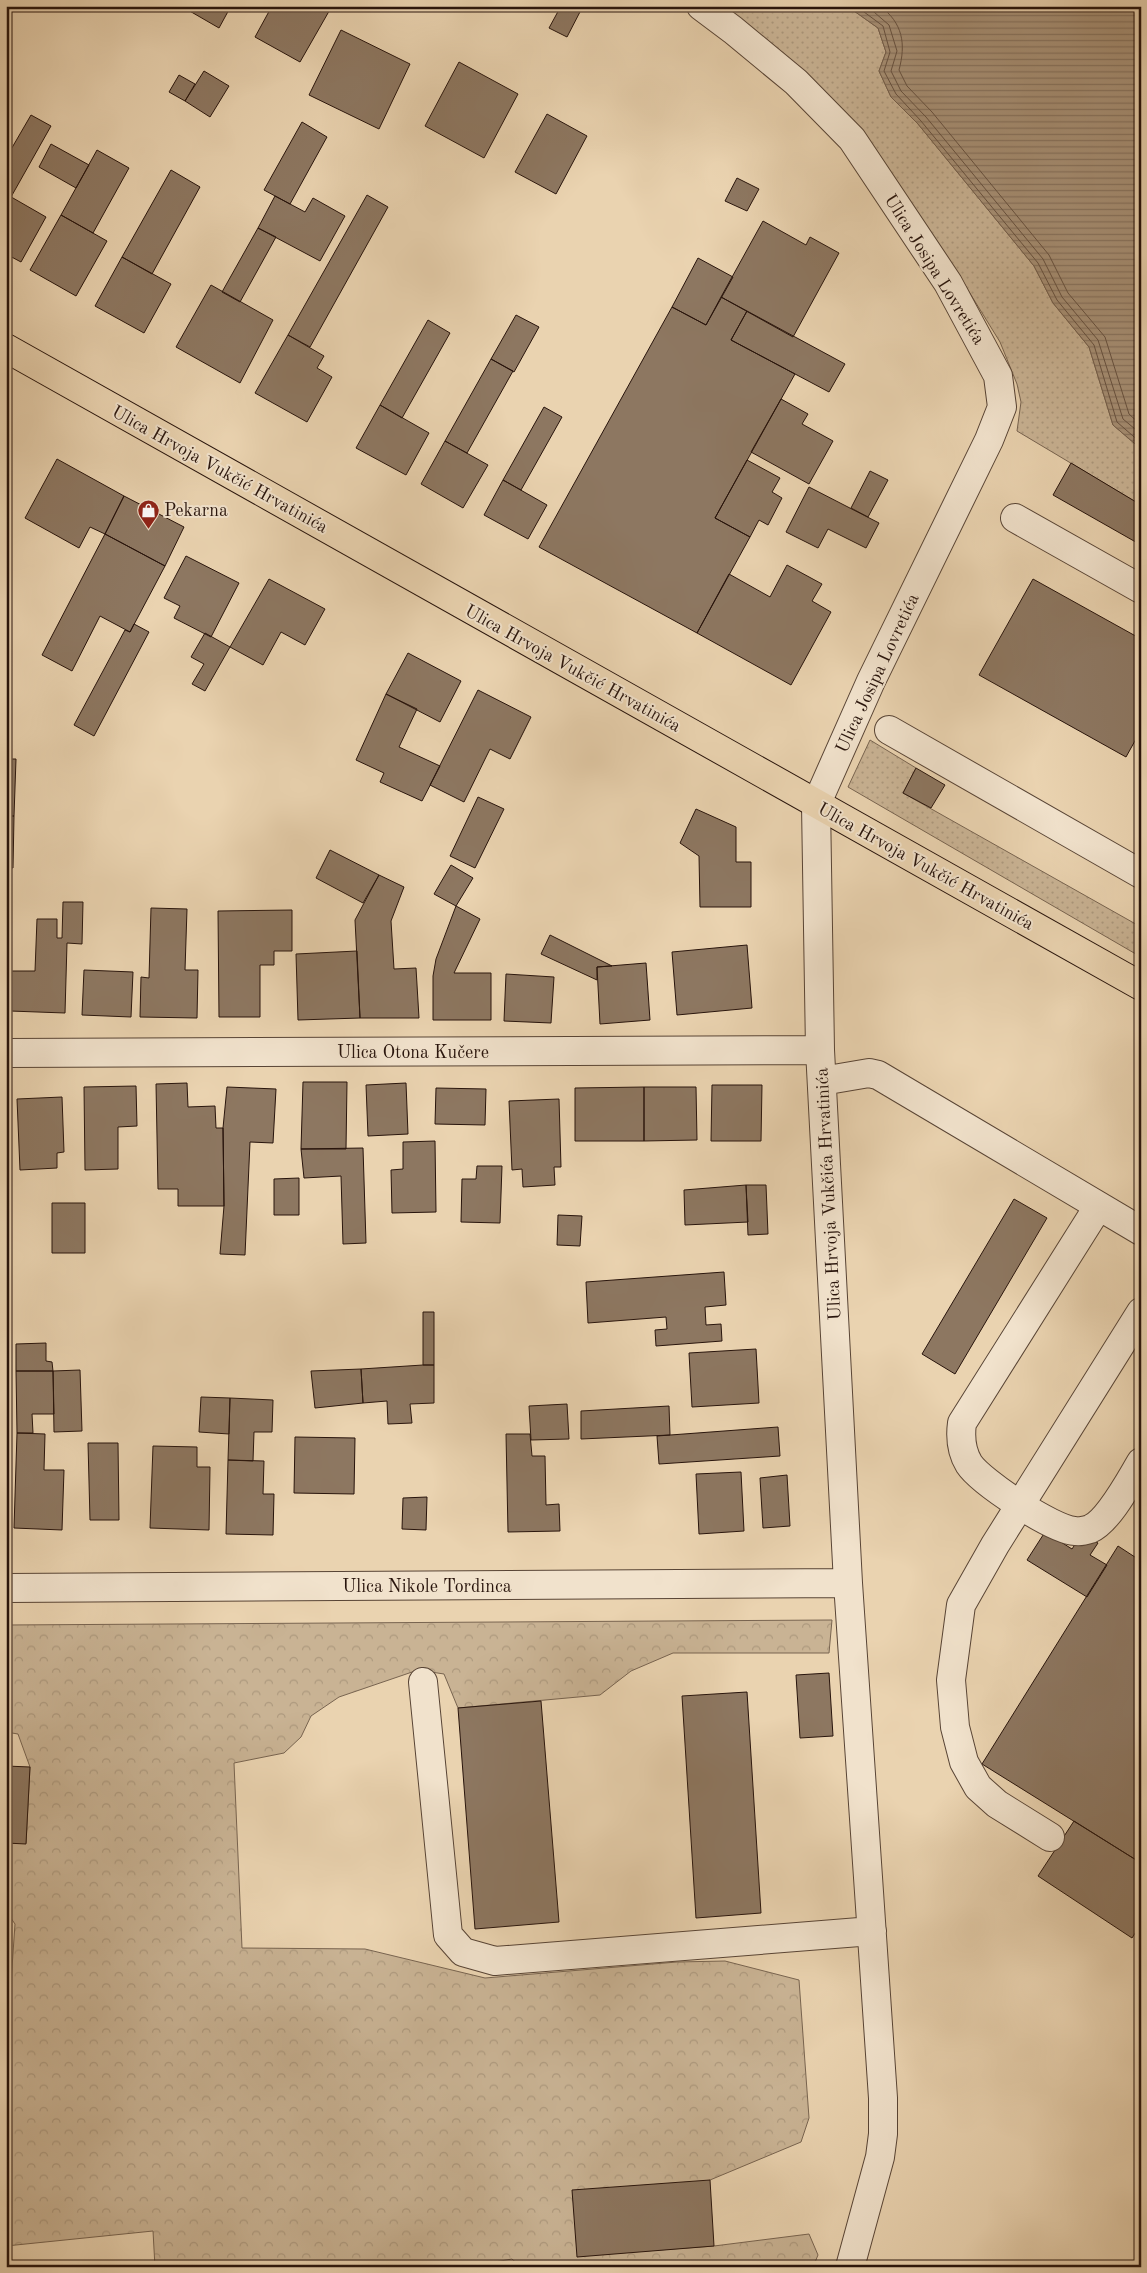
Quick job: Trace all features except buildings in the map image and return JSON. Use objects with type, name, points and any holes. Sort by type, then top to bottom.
[{"type":"main road","name":"Ulica Hrvoja Vukčić Hrvatinića","points":[[6,348],[1141,986]]},
{"type":"street","name":"Ulica Josipa Lovretića","points":[[701,6],[796,82],[852,139],[948,283],[998,376],[1002,407],[989,440],[871,681],[816,805]]},
{"type":"street","points":[[1015,518],[1141,589]]},
{"type":"street","points":[[889,730],[1141,874]]},
{"type":"street","name":"Ulica Hrvoja Vukčića Hrvatinića","points":[[816,805],[820,1050],[848,1584],[883,2098],[883,2134],[880,2157],[850,2267]]},
{"type":"street","name":"Ulica Otona Kučere","points":[[6,1053],[820,1050]]},
{"type":"street","points":[[822,1081],[869,1073],[878,1075],[1141,1231]]},
{"type":"street","points":[[1098,1207],[962,1424],[960,1440],[969,1463],[978,1475],[1020,1505],[1053,1524],[1074,1532],[1091,1529],[1111,1510],[1141,1462]]},
{"type":"street","points":[[1050,1837],[997,1804],[978,1787],[964,1762],[955,1727],[951,1680],[962,1605],[1020,1505],[1141,1312]]},
{"type":"street","name":"Ulica Nikole Tordinca","points":[[6,1588],[848,1584]]},
{"type":"street","points":[[423,1682],[448,1935],[463,1952],[495,1961],[872,1931]]},
{"type":"green space","points":[[718,6],[847,6],[878,28],[886,52],[879,71],[891,97],[918,124],[1034,266],[1053,303],[1089,347],[1113,425],[1141,449],[1141,505],[1017,431],[1021,402],[1017,384],[1000,342],[963,282]]},
{"type":"green space","points":[[870,740],[916,768],[903,793],[1141,927],[1141,957],[848,787]]},
{"type":"green space","points":[[832,1620],[829,1653],[673,1653],[631,1671],[600,1695],[458,1708],[444,1674],[418,1670],[339,1697],[311,1716],[301,1737],[284,1753],[234,1763],[242,1948],[365,1949],[485,1978],[677,1962],[725,1961],[799,1980],[809,2118],[801,2142],[710,2180],[577,2256],[714,2246],[809,2234],[818,2255],[813,2267],[521,2267],[512,2259],[489,2263],[483,2267],[155,2267],[153,2231],[6,2246],[6,2055],[15,1924],[6,1911],[6,1843],[26,1843],[30,1767],[18,1734],[6,1732],[6,1625]]},
{"type":"water","points":[[847,6],[1141,6],[1141,449],[1113,425],[1089,347],[1053,303],[1034,266],[918,124],[891,97],[879,71],[886,52],[878,28]]},
{"type":"place","name":"Pekarna","points":[[148,529]]}]
